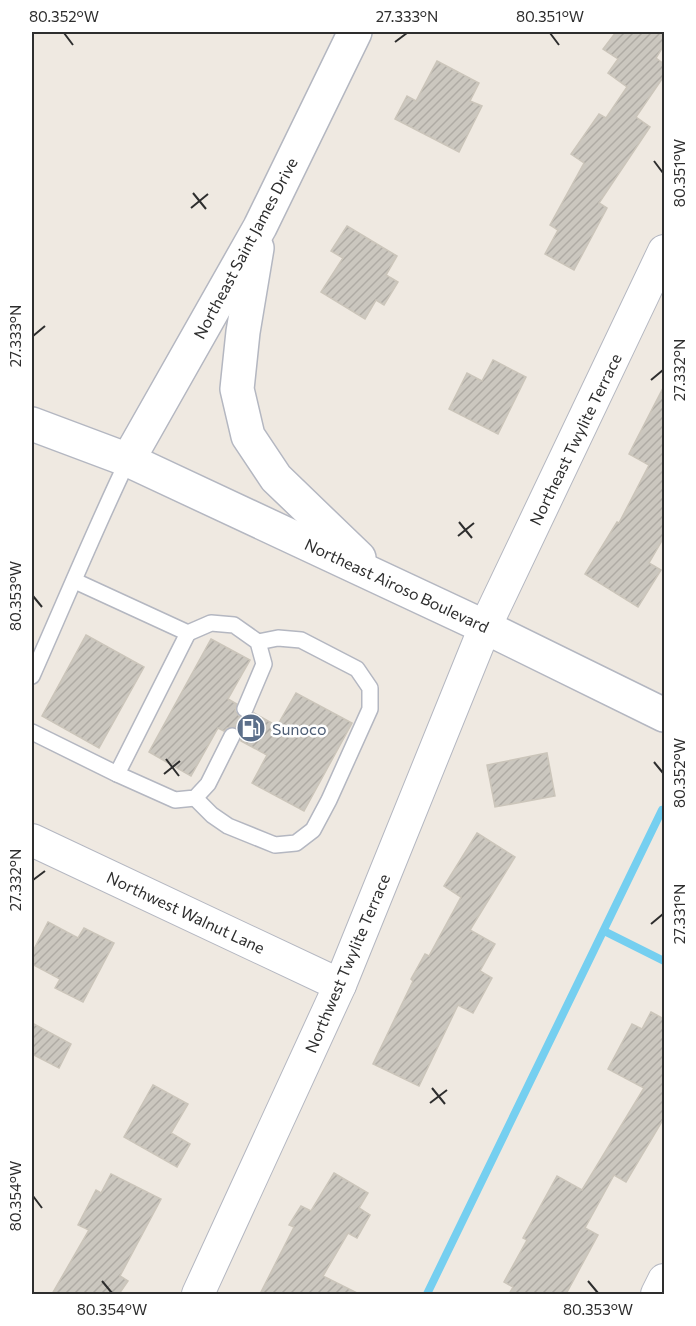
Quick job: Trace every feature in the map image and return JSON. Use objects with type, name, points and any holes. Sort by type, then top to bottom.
[{"type":"main road","name":"Northeast Saint James Drive","points":[[128,460],[260,227],[355,32]]},
{"type":"main road","points":[[260,227],[243,332],[237,389],[248,436],[276,478],[378,576]]},
{"type":"main road","name":"Northeast Airoso Boulevard","points":[[32,424],[128,460],[378,576],[664,715]]},
{"type":"street","name":"Northeast Twylite Terrace","points":[[485,627],[664,252]]},
{"type":"street","name":"Northwest Twylite Terrace","points":[[198,1294],[340,985],[485,627]]},
{"type":"street","name":"Northwest Walnut Lane","points":[[32,840],[340,985]]},
{"type":"street","points":[[657,1294],[664,1280]]},
{"type":"lane","points":[[32,676],[75,581],[91,538],[128,460]]},
{"type":"lane","points":[[75,581],[188,633]]},
{"type":"lane","points":[[117,774],[188,633],[211,623],[234,625],[258,642],[264,664],[245,709]]},
{"type":"lane","points":[[195,798],[212,815],[228,826],[275,845],[296,843],[313,830],[329,801],[370,709],[370,688],[357,669],[301,640],[278,638],[258,642]]},
{"type":"lane","points":[[32,732],[175,801],[195,798],[208,784],[232,736]]},
{"type":"building","points":[[616,32],[664,32],[664,45],[656,58],[664,64],[664,76],[636,117],[650,127],[599,203],[607,208],[574,270],[545,254],[558,230],[550,225],[584,163],[571,154],[599,114],[606,118],[627,87],[608,73],[618,59],[603,49]]},
{"type":"building","points":[[437,61],[479,83],[470,101],[482,106],[459,152],[395,119],[407,96],[416,101]]},
{"type":"building","points":[[347,226],[397,256],[386,275],[398,282],[384,305],[376,300],[365,319],[321,292],[343,258],[331,251]]},
{"type":"building","points":[[493,360],[526,377],[498,434],[449,409],[467,373],[482,381]]},
{"type":"building","points":[[664,386],[664,537],[649,563],[661,570],[638,607],[585,574],[617,522],[619,523],[649,465],[629,454]]},
{"type":"building","points":[[86,635],[144,667],[99,748],[42,716]]},
{"type":"building","points":[[211,639],[250,660],[228,699],[237,704],[235,711],[241,718],[247,719],[254,713],[277,726],[296,693],[352,723],[304,811],[252,783],[267,755],[241,741],[240,731],[236,727],[227,728],[224,731],[218,728],[191,776],[149,752]]},
{"type":"building","points":[[547,753],[555,796],[495,807],[487,765]]},
{"type":"building","points":[[477,833],[515,857],[470,930],[495,944],[480,971],[492,978],[473,1013],[458,1005],[419,1086],[373,1064],[413,981],[411,979],[425,954],[429,956],[461,897],[444,886]]},
{"type":"building","points":[[48,922],[78,938],[84,928],[114,943],[83,1002],[55,988],[60,979],[32,964],[32,953]]},
{"type":"building","points":[[651,1012],[664,1019],[664,1118],[626,1182],[614,1175],[585,1228],[598,1235],[566,1294],[509,1294],[513,1287],[504,1282],[527,1240],[523,1238],[557,1176],[582,1190],[644,1088],[608,1069],[632,1024],[642,1029]]},
{"type":"building","points":[[32,1023],[71,1044],[59,1068],[32,1054]]},
{"type":"building","points":[[153,1085],[188,1104],[171,1133],[190,1144],[177,1167],[124,1137]]},
{"type":"building","points":[[334,1173],[368,1193],[359,1208],[370,1215],[357,1238],[348,1233],[323,1276],[359,1294],[260,1294],[294,1227],[289,1225],[301,1206],[311,1211]]},
{"type":"building","points":[[111,1174],[161,1199],[120,1276],[128,1281],[119,1294],[52,1294],[89,1230],[78,1225],[96,1190],[101,1193]]},
{"type":"waterway","points":[[427,1294],[662,810]]},
{"type":"waterway","points":[[604,931],[664,961]]},
{"type":"place","name":"Sunoco","points":[[251,728]]}]
